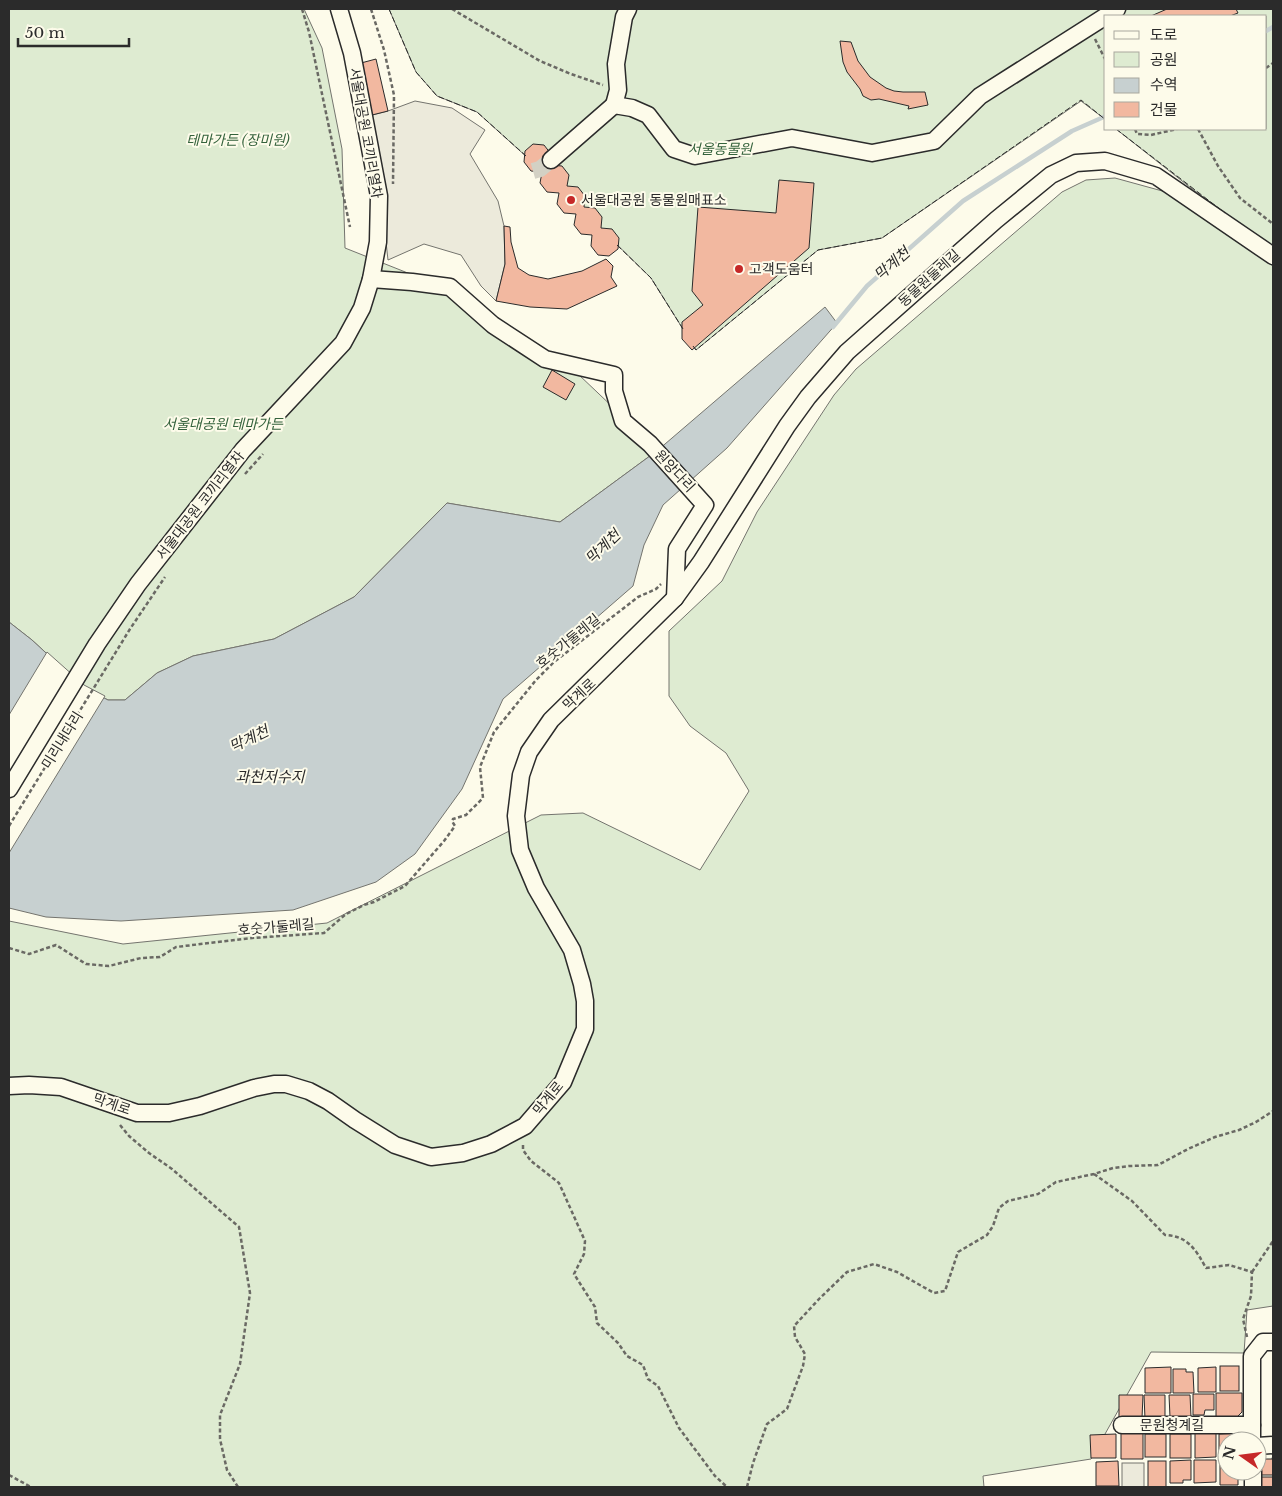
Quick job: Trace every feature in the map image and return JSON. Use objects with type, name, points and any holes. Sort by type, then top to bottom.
[{"type":"street","name":"서울대공원 코끼리열차","points":[[97,644],[138,584],[243,450],[343,344],[362,308],[371,279],[378,242],[379,196],[352,53],[339,9]]},
{"type":"street","points":[[551,160],[616,97],[616,64],[624,17],[628,9]]},
{"type":"street","points":[[616,97],[632,108],[648,115],[674,149],[695,156],[792,138],[872,153],[934,141],[980,96],[1104,17]]},
{"type":"street","name":"동물원둘레길","points":[[676,598],[787,426],[808,397],[846,352],[996,220],[1052,175],[1076,163],[1105,161],[1156,176],[1273,256]]},
{"type":"street","name":"원앙다리","points":[[371,279],[450,287],[493,325],[545,359],[614,375],[614,391],[624,420],[650,444],[725,524]]},
{"type":"street","points":[[676,598],[677,550],[702,501]]},
{"type":"street","name":"막계로","points":[[9,1086],[61,1087],[137,1113],[169,1114],[254,1088],[286,1084],[309,1091],[328,1101],[395,1145],[431,1158],[463,1153],[491,1144],[525,1126],[563,1082],[585,1029],[585,1001],[572,950],[536,888],[520,850],[516,816],[521,775],[529,752],[550,720],[676,598]]},
{"type":"street","name":"미리내다리","points":[[9,789],[97,644]]},
{"type":"street","points":[[1252,1356],[1263,1342],[1273,1342]]},
{"type":"street","name":"문원청계길","points":[[1252,1356],[1252,1431]]},
{"type":"street","name":"문원청계길","points":[[1122,1425],[1220,1431]]},
{"type":"path","points":[[302,9],[309,32],[350,227]]},
{"type":"path","points":[[371,9],[384,50],[394,94],[393,192]]},
{"type":"path","points":[[452,9],[540,61],[571,74],[616,97]]},
{"type":"path","points":[[1089,27],[1104,57]]},
{"type":"path","points":[[1135,130],[1137,134],[1151,135],[1173,130]]},
{"type":"path","points":[[1199,130],[1218,166],[1240,198],[1273,224]]},
{"type":"path","points":[[246,474],[263,454]]},
{"type":"path","name":"호숫가둘레길","points":[[9,948],[29,954],[56,945],[86,964],[109,966],[141,958],[160,957],[176,948],[252,938],[324,933],[346,914],[405,886],[455,826],[452,821],[466,815],[483,798],[480,767],[494,732],[536,680],[554,662],[638,597],[656,589],[676,570]]},
{"type":"path","name":"미리내다리","points":[[9,826],[165,577]]},
{"type":"path","points":[[747,1487],[753,1463],[767,1424],[788,1409],[804,1366],[805,1354],[795,1338],[794,1326],[847,1272],[874,1264],[897,1272],[934,1293],[945,1291],[958,1252],[988,1235],[994,1226],[999,1208],[1008,1201],[1038,1194],[1056,1182],[1113,1168],[1158,1165],[1215,1137],[1239,1130],[1273,1111]]},
{"type":"path","points":[[118,1122],[129,1136],[172,1169],[239,1227],[250,1293],[240,1364],[220,1415],[220,1439],[227,1470],[238,1487]]},
{"type":"path","points":[[525,1126],[523,1150],[531,1161],[559,1183],[585,1241],[584,1254],[574,1274],[595,1307],[597,1323],[618,1343],[627,1356],[643,1365],[648,1379],[658,1386],[679,1428],[716,1476],[727,1487]]},
{"type":"path","points":[[1094,1174],[1132,1201],[1165,1235],[1175,1236],[1195,1248],[1206,1268],[1229,1265],[1252,1272]]},
{"type":"path","points":[[1252,1356],[1242,1319],[1251,1296],[1252,1272],[1273,1241]]},
{"type":"path","points":[[9,1475],[31,1487]]},
{"type":"green space","name":"서울대공원 테마가든","points":[[9,9],[304,9],[322,48],[342,149],[345,248],[438,285],[578,374],[658,450],[560,522],[447,503],[354,597],[274,639],[193,656],[157,673],[125,700],[108,700],[83,687],[32,640],[9,622]]},
{"type":"green space","name":"서울동물원","points":[[389,9],[1273,9],[1273,249],[1117,130],[1267,130],[1267,15],[1104,15],[1104,118],[1081,101],[882,238],[818,250],[696,350],[651,278],[540,169],[477,112],[437,96],[416,72]]},
{"type":"green space","points":[[1115,178],[1166,192],[1273,266],[1273,1306],[1247,1310],[1244,1353],[1151,1352],[1091,1459],[983,1476],[984,1487],[9,1487],[9,921],[123,944],[327,923],[541,815],[583,813],[700,870],[749,791],[726,753],[690,726],[669,696],[669,631],[722,581],[757,512],[834,395],[856,369],[1062,192],[1086,180]]},
{"type":"shaded area","points":[[415,101],[452,108],[485,130],[470,154],[498,201],[504,226],[505,264],[496,301],[481,286],[461,255],[424,244],[388,260],[372,115]]},
{"type":"shaded area","points":[[1122,1463],[1144,1463],[1144,1487],[1122,1487]]},
{"type":"water","name":"과천저수지","points":[[825,307],[837,323],[727,448],[663,505],[644,545],[633,586],[503,699],[462,789],[415,854],[376,882],[293,910],[121,921],[46,917],[9,908],[9,622],[32,640],[83,687],[108,700],[125,700],[157,673],[193,656],[274,639],[354,597],[447,503],[560,522],[658,450]]},
{"type":"pier","points":[[47,652],[84,685],[105,696],[9,853],[9,715]]},
{"type":"building","points":[[1167,9],[1236,9],[1238,13],[1233,15],[1153,15]]},
{"type":"building","points":[[840,41],[851,42],[858,61],[870,77],[894,91],[925,92],[928,105],[908,109],[909,106],[879,99],[871,100],[863,96],[847,72],[843,62]]},
{"type":"building","points":[[376,59],[388,111],[372,115],[361,63]]},
{"type":"building","name":"서울대공원 동물원매표소","points":[[533,144],[544,145],[551,154],[550,165],[562,166],[569,175],[567,186],[578,187],[585,196],[584,207],[595,208],[602,217],[601,228],[612,229],[619,238],[618,249],[609,256],[598,255],[591,246],[592,235],[581,234],[574,225],[576,214],[564,213],[557,204],[559,193],[547,192],[540,183],[542,172],[531,171],[524,162],[525,151]]},
{"type":"building","name":"고객도움터","points":[[779,180],[814,183],[809,248],[692,350],[682,339],[682,322],[703,305],[692,291],[698,207],[776,213]]},
{"type":"building","points":[[504,226],[510,227],[511,242],[518,268],[529,275],[548,279],[582,271],[606,259],[613,266],[611,277],[617,286],[567,309],[530,307],[496,301],[505,264]]},
{"type":"building","points":[[552,370],[575,384],[566,400],[543,387]]},
{"type":"building","points":[[1220,1366],[1239,1366],[1239,1391],[1220,1391]]},
{"type":"building","points":[[1171,1367],[1171,1393],[1145,1393],[1145,1368]]},
{"type":"building","points":[[1216,1367],[1216,1392],[1198,1392],[1198,1368]]},
{"type":"building","points":[[1173,1369],[1186,1369],[1186,1372],[1193,1372],[1194,1393],[1173,1393]]},
{"type":"building","points":[[1216,1393],[1242,1393],[1242,1412],[1235,1419],[1216,1419]]},
{"type":"building","points":[[1193,1394],[1214,1394],[1214,1410],[1205,1410],[1204,1415],[1193,1415]]},
{"type":"building","points":[[1119,1395],[1143,1395],[1142,1418],[1119,1418]]},
{"type":"building","points":[[1144,1395],[1165,1395],[1165,1418],[1145,1419]]},
{"type":"building","points":[[1169,1395],[1190,1395],[1191,1417],[1170,1417]]},
{"type":"building","points":[[1143,1432],[1143,1459],[1121,1459],[1121,1433]]},
{"type":"building","points":[[1195,1433],[1216,1433],[1216,1457],[1195,1458]]},
{"type":"building","points":[[1116,1434],[1116,1458],[1091,1458],[1090,1435]]},
{"type":"building","points":[[1145,1434],[1166,1434],[1166,1457],[1145,1457]]},
{"type":"building","points":[[1170,1434],[1191,1434],[1191,1458],[1170,1458]]},
{"type":"building","points":[[1273,1455],[1273,1475],[1267,1475],[1267,1459],[1272,1459]]},
{"type":"building","points":[[1191,1460],[1191,1480],[1183,1480],[1183,1483],[1170,1483],[1170,1461]]},
{"type":"building","points":[[1194,1460],[1216,1460],[1216,1482],[1194,1483]]},
{"type":"building","points":[[1118,1461],[1119,1486],[1096,1486],[1096,1462]]},
{"type":"building","points":[[1148,1461],[1166,1461],[1166,1487],[1148,1487]]},
{"type":"building","points":[[1267,1477],[1273,1477],[1273,1487],[1259,1487],[1259,1481],[1267,1481]]},
{"type":"building","points":[[1220,1481],[1238,1481],[1238,1485],[1220,1485]]},
{"type":"waterway","name":"막계천","points":[[1267,30],[1273,27]]},
{"type":"waterway","name":"막계천","points":[[833,327],[867,286],[963,201],[1072,131],[1104,117]]},
{"type":"tunnel","points":[[533,171],[540,169],[551,160]]},
{"type":"fence","points":[[389,9],[416,72],[437,96],[477,112],[526,156]]},
{"type":"fence","points":[[693,346],[696,350],[818,250],[882,238],[1081,100],[1104,118]]},
{"type":"fence","points":[[1117,130],[1225,213]]},
{"type":"fence","points":[[617,245],[651,278],[683,329]]},
{"type":"place","name":"서울대공원 동물원매표소","points":[[571,200]]},
{"type":"place","name":"고객도움터","points":[[739,269]]},
{"type":"park label","name":"테마가든 (장미원)","points":[[238,140]]}]
